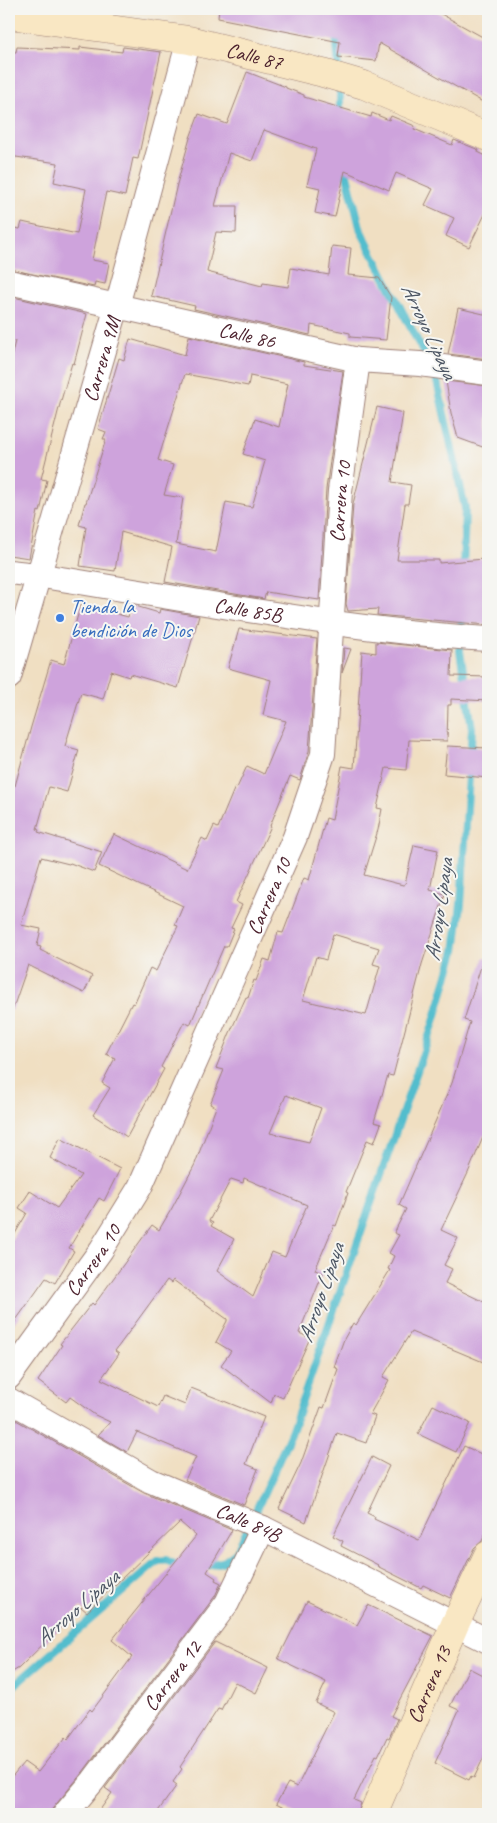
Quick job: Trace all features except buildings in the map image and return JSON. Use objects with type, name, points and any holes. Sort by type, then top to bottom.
[{"type":"street","name":"Calle 87","points":[[9,15],[189,40],[323,73],[356,83],[488,137]]},
{"type":"street","name":"Carrera 9M","points":[[9,677],[37,575],[117,306],[189,40]]},
{"type":"street","name":"Calle 86","points":[[9,282],[358,360],[429,365],[488,373]]},
{"type":"street","name":"Carrera 10","points":[[9,1377],[101,1250],[140,1187],[295,837],[323,754],[333,624],[340,491],[358,360]]},
{"type":"street","name":"Calle 85B","points":[[9,572],[333,624],[452,637],[482,638]]},
{"type":"street","name":"Calle 84B","points":[[9,1400],[150,1481],[255,1525],[488,1642]]},
{"type":"street","name":"Carrera 12","points":[[65,1814],[93,1781],[227,1603],[255,1525]]},
{"type":"street","name":"Carrera 13","points":[[373,1814],[455,1624],[488,1555]]},
{"type":"waterway","name":"Arroyo Lipaya","points":[[336,31],[339,72]]},
{"type":"waterway","name":"Arroyo Lipaya","points":[[340,84],[340,117]]},
{"type":"waterway","name":"Arroyo Lipaya","points":[[344,163],[361,231],[436,377],[465,508],[463,571]]},
{"type":"waterway","name":"Arroyo Lipaya","points":[[203,1567],[225,1561],[236,1553],[291,1433],[433,1025],[455,951],[461,904],[472,728],[460,651],[462,612]]},
{"type":"waterway","name":"Arroyo Lipaya","points":[[9,1690],[158,1561],[166,1560],[182,1568]]},
{"type":"place","name":"Tienda la bendición de Dios","points":[[60,618]]}]
